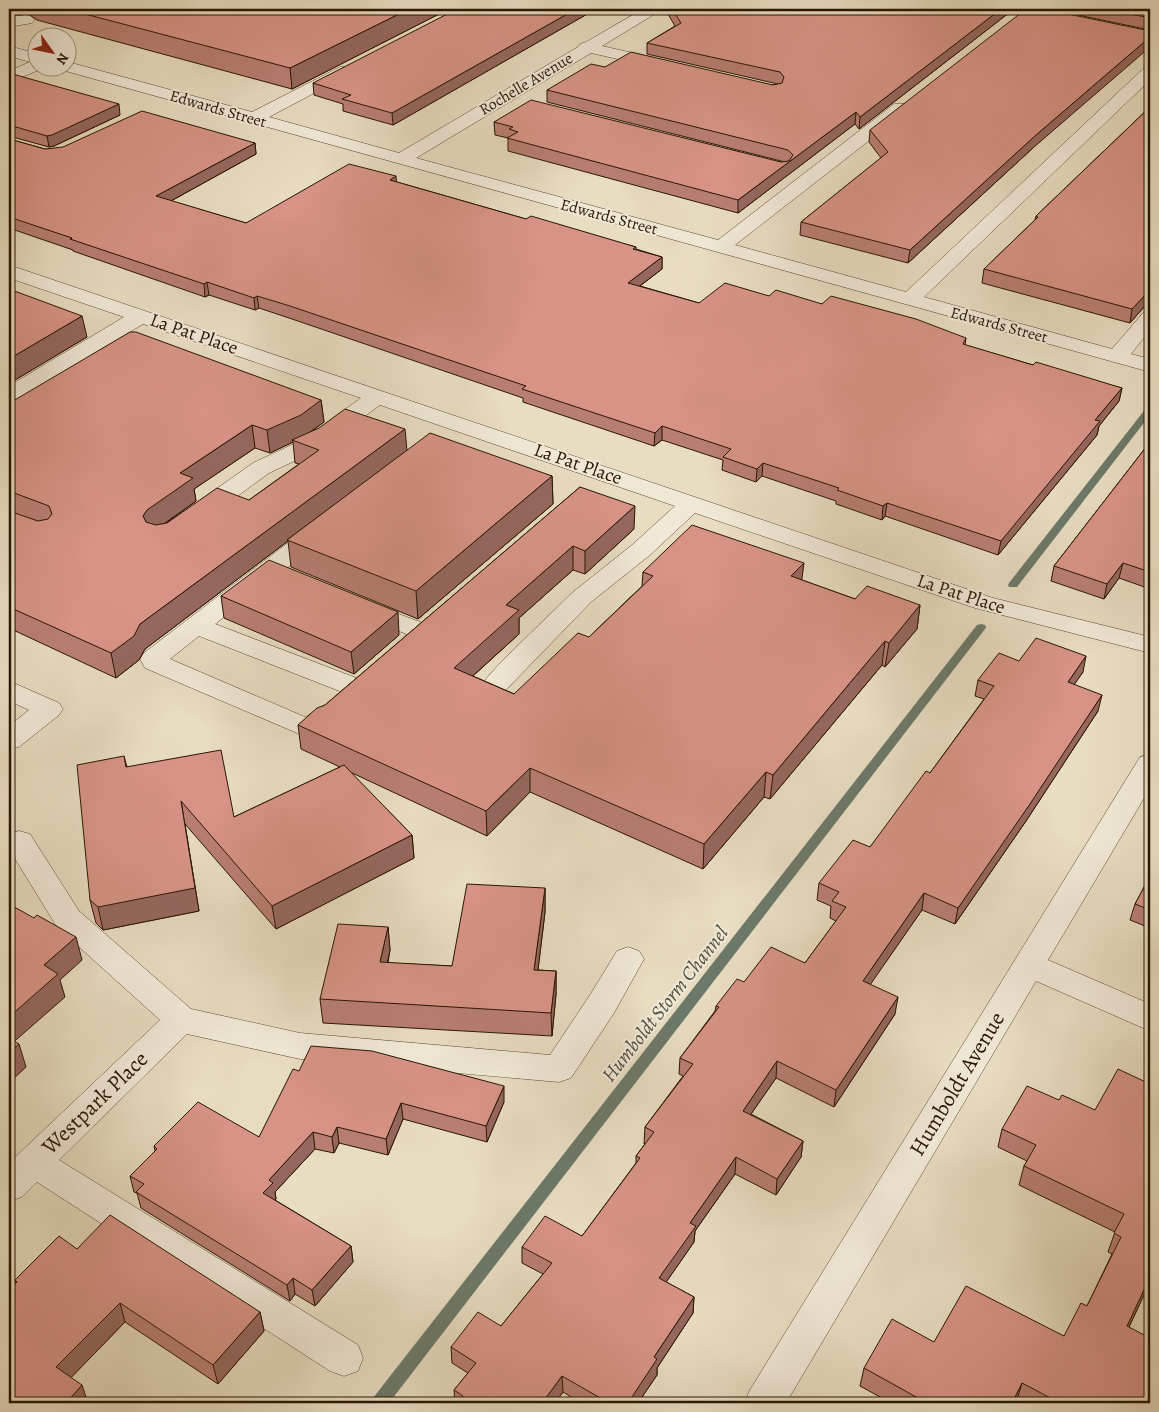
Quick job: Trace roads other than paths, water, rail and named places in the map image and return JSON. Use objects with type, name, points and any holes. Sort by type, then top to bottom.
[{"type":"street","name":"Rochelle Avenue","points":[[400,160],[586,47],[653,9]]},
{"type":"street","points":[[9,22],[27,20]]},
{"type":"street","points":[[586,47],[680,69]]},
{"type":"street","points":[[9,50],[28,56]]},
{"type":"street","points":[[252,119],[359,63]]},
{"type":"street","points":[[9,77],[28,68]]},
{"type":"street","name":"Edwards Street","points":[[78,70],[1150,366]]},
{"type":"street","points":[[909,300],[1150,71]]},
{"type":"street","points":[[720,248],[914,96]]},
{"type":"street","points":[[150,110],[176,98]]},
{"type":"street","points":[[503,98],[523,102]]},
{"type":"street","name":"La Pat Place","points":[[14,278],[166,324],[996,607],[1150,645]]},
{"type":"street","points":[[9,395],[142,316]]},
{"type":"street","points":[[1117,357],[1150,317]]},
{"type":"street","points":[[9,417],[166,324]]},
{"type":"street","points":[[176,529],[261,468],[312,444],[378,396]]},
{"type":"street","points":[[436,443],[460,425]]},
{"type":"street","points":[[583,492],[605,474]]},
{"type":"street","points":[[492,688],[582,597],[641,550],[692,503]]},
{"type":"street","points":[[195,625],[364,682],[317,722],[304,727],[154,662],[155,656],[195,625],[268,569],[337,518]]},
{"type":"street","points":[[268,569],[295,580]]},
{"type":"street","points":[[341,599],[430,626],[400,651]]},
{"type":"street","points":[[9,690],[49,709],[9,740]]},
{"type":"street","name":"Humboldt Avenue","points":[[764,1403],[1150,764]]},
{"type":"street","points":[[19,841],[68,919],[181,1020],[300,1046],[559,1069],[602,1004],[628,959]]},
{"type":"street","points":[[1029,965],[1150,1018]]},
{"type":"street","name":"Westpark Place","points":[[21,1174],[181,1020]]},
{"type":"street","points":[[21,1174],[344,1358]]},
{"type":"waterway","points":[[1013,585],[1150,409]]},
{"type":"waterway","name":"Humboldt Storm Channel","points":[[379,1403],[981,627]]}]
